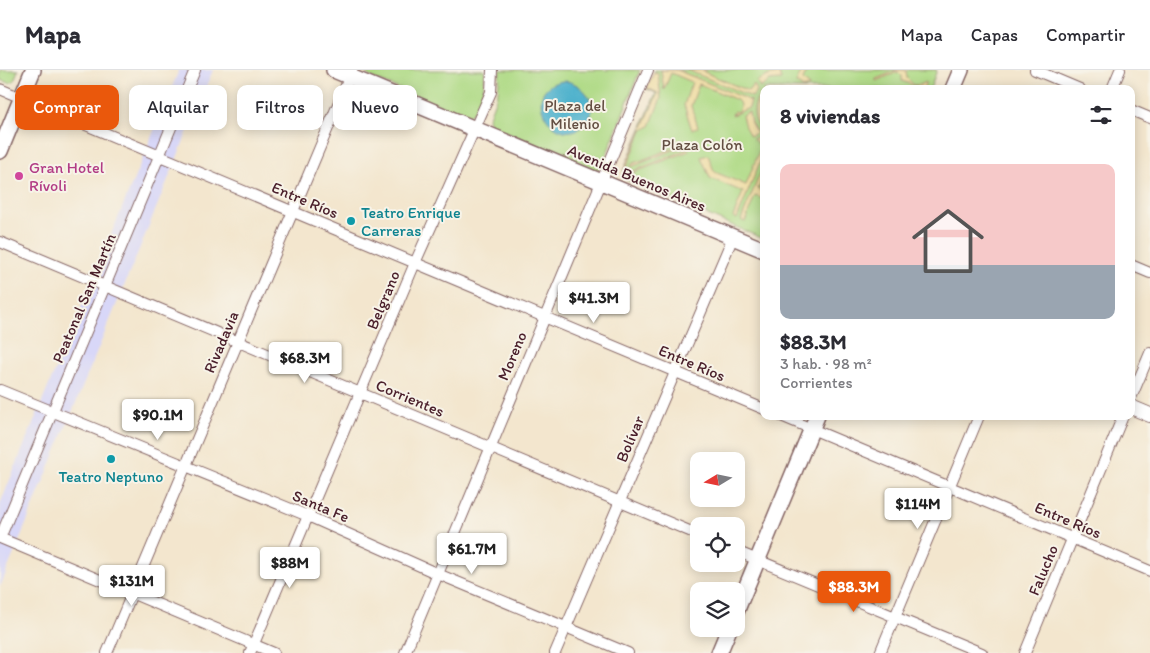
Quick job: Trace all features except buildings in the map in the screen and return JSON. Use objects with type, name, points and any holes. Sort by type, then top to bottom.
[{"type":"main road","points":[[28,85],[34,70]]},
{"type":"main road","name":"Avenida Buenos Aires","points":[[334,70],[351,73],[474,129],[760,248]]},
{"type":"main road","points":[[954,85],[960,70]]},
{"type":"main road","points":[[0,151],[15,115]]},
{"type":"main road","points":[[745,591],[814,423]]},
{"type":"main road","points":[[719,653],[726,637]]},
{"type":"street","name":"Peatonal San Martín","points":[[0,538],[195,70]]},
{"type":"street","name":"Belgrano","points":[[252,649],[415,263],[491,92],[492,70]]},
{"type":"street","name":"Moreno","points":[[405,653],[648,70]]},
{"type":"street","points":[[1035,70],[1071,85]]},
{"type":"street","points":[[1114,85],[1120,70]]},
{"type":"street","name":"Rivadavia","points":[[107,653],[351,73]]},
{"type":"street","name":"Entre Ríos","points":[[0,89],[15,95]]},
{"type":"street","points":[[1135,112],[1150,118]]},
{"type":"street","name":"Entre Ríos","points":[[98,130],[760,407]]},
{"type":"street","name":"Bolívar","points":[[555,653],[733,237]]},
{"type":"street","name":"Corrientes","points":[[0,242],[690,531]]},
{"type":"street","points":[[1135,267],[1150,273]]},
{"type":"street","points":[[1135,389],[1150,353]]},
{"type":"street","name":"Santa Fe","points":[[0,390],[308,516],[438,574],[628,653]]},
{"type":"street","points":[[1135,409],[1150,415]]},
{"type":"street","name":"Entre Ríos","points":[[800,420],[814,423],[950,487],[1150,571]]},
{"type":"street","points":[[880,653],[976,420]]},
{"type":"street","name":"Falucho","points":[[1025,653],[1121,420]]},
{"type":"street","points":[[0,538],[132,593],[252,649],[274,653]]},
{"type":"street","points":[[745,554],[982,653]]},
{"type":"shaded area","points":[[179,70],[213,70],[207,85],[173,85]]},
{"type":"shaded area","points":[[154,130],[188,130],[0,587],[0,504]]},
{"type":"green space","points":[[0,70],[18,70],[14,81],[9,83],[0,80]]},
{"type":"green space","points":[[365,70],[484,70],[485,75],[478,103],[471,114],[467,116],[417,96],[417,85],[390,85],[367,74]]},
{"type":"green space","name":"Plaza del Milenio","points":[[500,70],[640,70],[602,166],[594,169],[491,126],[488,119],[498,92]]},
{"type":"green space","name":"Plaza Colón","points":[[655,70],[937,70],[931,85],[760,85],[760,237],[624,179],[624,169],[656,93],[647,89]]},
{"type":"sand","points":[[661,70],[677,70],[751,101],[749,108],[732,115],[734,111],[737,112],[740,108],[737,100],[699,84],[691,106],[698,127],[692,130],[684,105],[692,82],[671,73],[664,90]]},
{"type":"sand","points":[[687,70],[705,70],[704,72],[748,91],[754,84],[757,91],[752,97]]},
{"type":"sand","points":[[802,70],[807,70],[803,80],[809,85],[799,85],[796,83]]},
{"type":"sand","points":[[898,70],[906,70],[907,78],[914,85],[902,81],[902,76],[898,72],[876,81],[876,79]]},
{"type":"sand","points":[[654,72],[658,73],[661,98],[650,126],[642,131],[626,169],[624,169],[658,93],[647,88]]},
{"type":"sand","points":[[779,73],[781,80],[770,81],[764,85],[760,85],[760,88],[757,82],[770,75]]},
{"type":"sand","points":[[760,96],[758,105],[760,109],[760,128],[754,112]]},
{"type":"sand","points":[[749,112],[751,123],[757,133],[750,136],[742,115]]},
{"type":"sand","points":[[760,136],[760,145],[753,139]]},
{"type":"sand","points":[[686,143],[686,145],[631,167],[632,164]]},
{"type":"sand","points":[[688,149],[689,151],[630,174],[631,172]]},
{"type":"sand","points":[[760,149],[760,162],[737,219],[733,217],[743,192],[710,178],[701,157],[708,155],[714,171],[746,185]]},
{"type":"sand","points":[[760,174],[758,189],[760,190],[760,198],[755,196],[745,222],[741,220]]},
{"type":"water","points":[[563,81],[577,85],[588,96],[591,103],[590,117],[585,124],[574,131],[562,131],[552,125],[545,116],[541,105],[542,95],[549,86]]},
{"type":"place","name":"Gran Hotel Rívoli","points":[[19,176]]},
{"type":"place","name":"Teatro Enrique Carreras","points":[[351,221]]},
{"type":"place","name":"Teatro Neptuno","points":[[111,459]]}]
